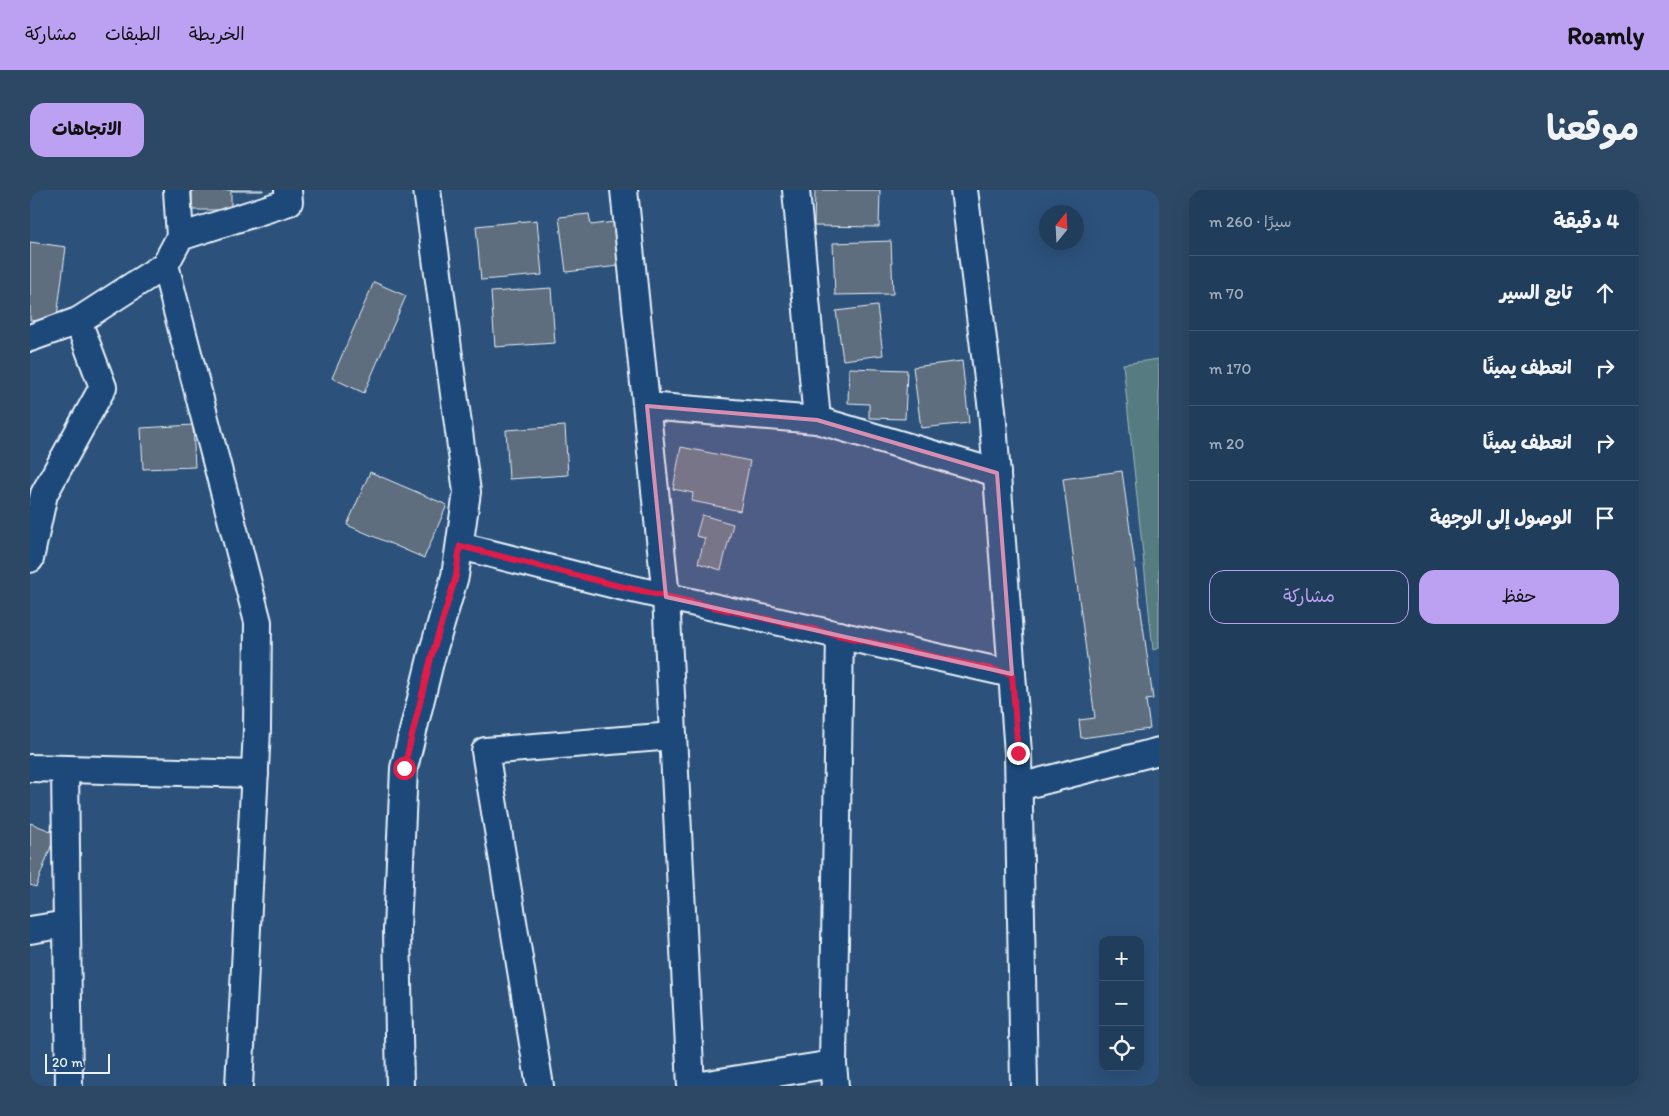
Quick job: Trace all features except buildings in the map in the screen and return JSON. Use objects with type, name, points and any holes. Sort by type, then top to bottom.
[{"type":"street","points":[[30,338],[78,321],[165,265],[180,237],[177,190]]},
{"type":"street","points":[[180,237],[289,202],[288,190]]},
{"type":"street","points":[[400,1086],[397,930],[404,768],[431,658],[456,576],[467,492],[427,190]]},
{"type":"street","points":[[624,190],[666,597],[693,1086],[834,1075],[840,635]]},
{"type":"street","points":[[796,190],[817,420]]},
{"type":"street","points":[[964,190],[992,410],[1012,674],[1019,787],[1024,1086]]},
{"type":"street","points":[[165,265],[258,622],[255,774],[239,1086]]},
{"type":"street","points":[[30,559],[44,494],[102,387],[78,321]]},
{"type":"street","points":[[647,406],[817,420],[997,473]]},
{"type":"street","points":[[460,546],[666,597],[1012,674]]},
{"type":"street","points":[[540,1086],[485,751],[673,736]]},
{"type":"street","points":[[1019,787],[1159,752]]},
{"type":"street","points":[[30,768],[255,774]]},
{"type":"street","points":[[65,769],[68,1086]]},
{"type":"street","points":[[30,930],[67,924]]},
{"type":"highlighted area","points":[[647,406],[817,420],[997,473],[1012,674],[666,597]]},
{"type":"green space","points":[[1159,359],[1159,648],[1153,650],[1123,364]]},
{"type":"route","points":[[404,768],[431,658],[456,576],[460,546],[615,585],[1012,674],[1018,753]]}]
